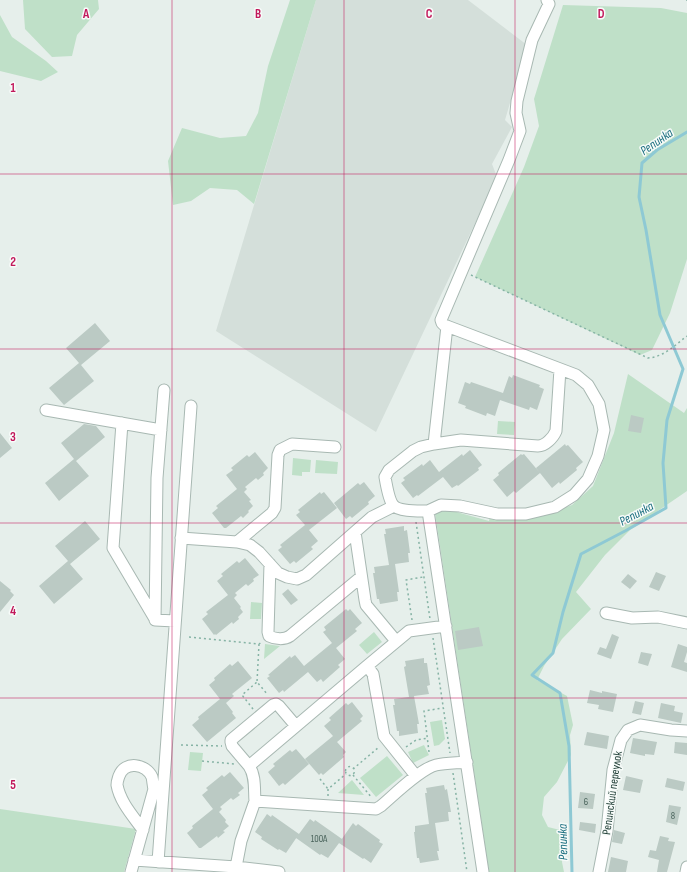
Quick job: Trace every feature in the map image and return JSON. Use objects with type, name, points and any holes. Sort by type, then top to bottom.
[{"type":"street","points":[[547,0],[549,4],[532,40],[517,101],[516,113],[520,131],[442,318],[442,323],[576,375],[588,385],[600,404],[604,430],[598,456],[588,479],[574,495],[554,507],[526,514],[497,514],[460,506],[441,505],[428,511],[414,511],[394,506],[391,502],[385,481],[386,473],[413,451],[421,447],[461,440],[538,446],[543,445],[553,437],[556,432],[560,369]]},
{"type":"street","points":[[434,444],[447,326]]},
{"type":"street","points":[[155,620],[157,478],[164,390]]},
{"type":"street","points":[[158,862],[191,406]]},
{"type":"street","points":[[46,410],[161,430]]},
{"type":"street","points":[[122,423],[113,548],[155,620]]},
{"type":"street","points":[[237,542],[272,514],[275,508],[278,455],[280,450],[292,444],[335,447]]},
{"type":"street","points":[[182,538],[237,542],[250,545],[259,552],[278,573],[297,579],[306,576],[372,517],[394,506]]},
{"type":"street","points":[[428,511],[484,872]]},
{"type":"street","points":[[355,532],[366,605],[396,641]]},
{"type":"street","points":[[270,564],[268,632],[269,636],[273,638],[283,639],[290,636],[361,576]]},
{"type":"street","points":[[606,613],[632,618],[658,617],[687,623]]},
{"type":"street","points":[[155,620],[175,621]]},
{"type":"street","points":[[244,765],[296,726],[406,633],[413,630],[446,626]]},
{"type":"street","points":[[367,666],[373,674],[382,732],[387,741],[416,776]]},
{"type":"street","points":[[236,867],[241,841],[254,801],[253,775],[251,770],[244,765],[230,742],[259,716],[276,704],[296,726]]},
{"type":"street","name":"Репинский переулок","points":[[599,872],[607,830],[613,770],[621,740],[628,730],[640,725],[687,731]]},
{"type":"street","points":[[254,801],[376,809],[423,771],[436,765],[467,762]]},
{"type":"street","points":[[131,872],[154,789],[152,778],[146,769],[137,765],[126,767],[120,773],[117,782],[120,796],[142,830]]},
{"type":"street","points":[[134,860],[236,867],[279,872]]},
{"type":"street","points":[[686,872],[687,867]]},
{"type":"path","points":[[475,277],[648,358],[654,358],[670,350],[687,336]]},
{"type":"path","points":[[414,511],[443,698],[443,708],[467,872]]},
{"type":"path","points":[[413,630],[406,580],[424,577]]},
{"type":"path","points":[[189,637],[259,644],[269,636]]},
{"type":"path","points":[[259,644],[257,682],[276,704]]},
{"type":"path","points":[[257,682],[242,695],[259,716]]},
{"type":"path","points":[[430,752],[424,711],[443,708]]},
{"type":"path","points":[[397,753],[416,740],[428,738]]},
{"type":"path","points":[[328,789],[346,774],[346,769],[350,767],[353,769],[387,741]]},
{"type":"path","points":[[181,745],[224,746],[230,742]]},
{"type":"path","points":[[202,761],[244,765]]},
{"type":"path","points":[[353,769],[353,774],[371,797],[376,809]]},
{"type":"path","points":[[346,774],[348,776],[353,774]]},
{"type":"path","points":[[320,779],[328,789],[327,806]]},
{"type":"shaded area","points":[[316,0],[468,0],[527,45],[505,120],[512,127],[492,164],[497,177],[376,432],[216,331]]},
{"type":"green space","points":[[23,0],[98,0],[99,9],[77,35],[72,56],[52,57],[25,29]]},
{"type":"green space","points":[[290,0],[316,0],[254,204],[237,190],[210,188],[191,201],[173,205],[168,161],[182,128],[220,138],[246,136],[258,113],[268,66]]},
{"type":"green space","points":[[563,5],[661,8],[687,13],[687,259],[670,313],[652,350],[640,355],[475,277],[524,167],[539,126],[534,99]]},
{"type":"green space","points":[[0,15],[12,37],[46,61],[58,72],[41,81],[0,71]]},
{"type":"green space","points":[[628,374],[684,413],[687,408],[687,491],[630,530],[605,555],[576,592],[591,609],[562,639],[544,666],[537,680],[567,696],[573,725],[570,735],[571,755],[557,782],[544,797],[542,815],[548,827],[564,831],[562,862],[564,872],[489,872],[435,513],[442,508],[489,521],[490,516],[514,519],[538,517],[572,505],[593,486],[614,433]]},
{"type":"green space","points":[[498,421],[515,422],[514,435],[497,434]]},
{"type":"green space","points":[[293,458],[311,460],[310,472],[302,472],[302,476],[292,475]]},
{"type":"green space","points":[[316,460],[338,462],[337,474],[315,473]]},
{"type":"green space","points":[[251,602],[262,603],[261,619],[250,619]]},
{"type":"green space","points":[[374,632],[382,642],[367,654],[359,645]]},
{"type":"green space","points":[[265,644],[280,646],[264,659]]},
{"type":"green space","points":[[442,720],[445,739],[439,745],[434,746],[430,722]]},
{"type":"green space","points":[[424,745],[429,755],[413,763],[408,752]]},
{"type":"green space","points":[[190,752],[203,753],[201,771],[188,770]]},
{"type":"green space","points":[[387,756],[403,775],[376,797],[360,778]]},
{"type":"green space","points":[[352,780],[364,795],[338,793]]},
{"type":"green space","points":[[0,809],[136,829],[124,872],[0,872]]},
{"type":"building","points":[[95,323],[110,341],[81,365],[94,381],[64,405],[49,388],[79,363],[66,348]]},
{"type":"building","points":[[513,375],[540,385],[539,387],[544,389],[537,410],[530,407],[529,410],[500,400],[495,416],[487,413],[486,416],[465,408],[466,406],[458,403],[465,382],[470,384],[471,382],[503,393],[509,376],[512,378]]},
{"type":"building","points":[[631,415],[644,418],[641,433],[628,431]]},
{"type":"building","points":[[84,424],[96,426],[105,437],[76,461],[89,476],[59,501],[45,483],[74,459],[61,443]]},
{"type":"building","points":[[0,433],[12,448],[0,458]]},
{"type":"building","points":[[565,444],[566,446],[568,445],[583,462],[576,468],[577,470],[560,484],[559,482],[552,488],[536,468]]},
{"type":"building","points":[[470,450],[482,465],[478,468],[479,470],[458,486],[457,485],[452,488],[443,477],[418,496],[417,495],[413,498],[401,483],[405,480],[403,478],[430,460],[439,472],[462,454],[463,456]]},
{"type":"building","points":[[255,452],[268,468],[263,473],[264,475],[258,480],[256,478],[245,487],[247,489],[244,492],[251,500],[249,501],[253,506],[243,518],[241,516],[224,528],[212,513],[218,508],[216,506],[237,489],[226,475],[233,470],[231,468],[247,455],[249,457]]},
{"type":"building","points":[[521,454],[524,454],[540,473],[516,493],[514,491],[507,497],[493,480],[499,475],[498,473]]},
{"type":"building","points":[[364,482],[375,496],[368,502],[369,504],[352,518],[350,516],[346,519],[334,503],[358,483],[360,485]]},
{"type":"building","points":[[320,492],[321,494],[324,492],[337,508],[309,530],[318,541],[311,547],[313,549],[296,563],[294,561],[290,564],[278,550],[282,547],[280,545],[305,525],[296,515],[300,512],[298,510]]},
{"type":"building","points":[[85,521],[100,539],[70,564],[83,579],[54,604],[39,586],[68,561],[55,546]]},
{"type":"building","points":[[404,526],[404,531],[407,530],[410,553],[408,553],[409,562],[395,564],[399,592],[397,592],[398,601],[380,604],[379,599],[377,599],[373,573],[375,573],[374,567],[389,565],[384,534],[386,534],[385,529]]},
{"type":"building","points":[[245,558],[259,575],[253,579],[254,581],[248,586],[246,584],[235,593],[237,595],[234,598],[243,612],[238,617],[239,619],[233,624],[232,622],[214,635],[202,619],[208,614],[206,612],[228,595],[217,581],[223,576],[221,574],[237,561],[239,563]]},
{"type":"building","points":[[656,572],[666,576],[659,591],[649,587]]},
{"type":"building","points":[[628,574],[637,581],[630,589],[621,582]]},
{"type":"building","points":[[0,581],[11,590],[10,591],[14,595],[0,612]]},
{"type":"building","points":[[288,589],[298,600],[291,605],[282,594]]},
{"type":"building","points":[[346,609],[348,611],[350,609],[362,623],[355,629],[357,631],[336,648],[345,659],[338,665],[340,667],[323,682],[321,679],[317,682],[308,672],[284,692],[283,690],[279,693],[267,678],[270,676],[268,675],[290,656],[291,658],[295,655],[304,666],[332,643],[323,632],[326,630],[324,627]]},
{"type":"building","points":[[479,627],[483,646],[458,650],[455,631]]},
{"type":"building","points":[[612,634],[619,637],[611,659],[597,654],[600,647],[606,649]]},
{"type":"building","points":[[678,644],[687,647],[684,662],[687,663],[687,672],[671,667]]},
{"type":"building","points":[[641,652],[652,654],[648,666],[638,663]]},
{"type":"building","points":[[424,658],[424,663],[427,663],[430,685],[427,686],[429,694],[414,696],[419,724],[417,724],[418,733],[399,736],[393,705],[395,705],[394,699],[409,697],[404,667],[406,666],[405,661]]},
{"type":"building","points":[[238,661],[252,678],[232,694],[234,696],[226,703],[236,718],[207,742],[192,725],[199,719],[198,717],[220,699],[209,685],[215,680],[214,678],[230,664],[232,666]]},
{"type":"building","points":[[590,690],[602,693],[602,691],[617,694],[613,712],[598,709],[599,705],[587,703]]},
{"type":"building","points":[[635,701],[644,703],[641,715],[632,713]]},
{"type":"building","points":[[352,702],[363,716],[360,719],[362,721],[337,742],[346,752],[343,755],[344,757],[323,775],[321,773],[319,775],[305,759],[333,736],[324,726],[331,720],[329,718],[346,703],[348,705]]},
{"type":"building","points":[[661,703],[675,706],[674,711],[683,713],[681,723],[658,718]]},
{"type":"building","points":[[587,732],[609,736],[607,749],[584,745]]},
{"type":"building","points":[[633,738],[657,742],[654,755],[645,754],[645,756],[630,753]]},
{"type":"building","points":[[675,742],[687,743],[687,755],[674,753]]},
{"type":"building","points":[[296,749],[309,764],[285,785],[283,783],[279,786],[268,772],[275,766],[273,764],[290,750],[292,752]]},
{"type":"building","points":[[230,772],[244,788],[238,793],[240,795],[233,800],[231,798],[220,807],[222,809],[219,812],[229,826],[218,838],[217,836],[199,848],[187,833],[193,828],[192,826],[213,809],[202,795],[208,790],[206,788],[222,775],[224,777]]},
{"type":"building","points":[[626,776],[643,780],[640,793],[623,790]]},
{"type":"building","points":[[667,778],[685,782],[683,791],[665,787]]},
{"type":"building","points":[[444,785],[445,790],[447,789],[451,812],[448,812],[449,821],[435,823],[439,860],[420,863],[419,858],[417,858],[414,832],[415,826],[429,824],[425,793],[427,793],[426,788]]},
{"type":"building","points":[[580,792],[595,794],[593,809],[578,808]]},
{"type":"building","points":[[669,805],[681,807],[677,825],[666,822]]},
{"type":"building","points":[[267,814],[271,817],[272,815],[299,834],[286,853],[279,849],[278,850],[261,839],[262,837],[255,832]]},
{"type":"building","points":[[310,819],[314,822],[315,820],[342,839],[328,858],[321,854],[320,855],[296,838]]},
{"type":"building","points":[[580,822],[596,824],[595,833],[579,830]]},
{"type":"building","points":[[353,823],[356,826],[358,824],[380,840],[379,842],[383,844],[371,863],[339,843]]},
{"type":"building","points":[[614,830],[625,833],[622,844],[612,842]]},
{"type":"building","points":[[660,836],[669,838],[668,841],[675,842],[667,872],[657,872],[659,860],[648,857],[650,850],[656,851]]},
{"type":"building","points":[[611,857],[628,861],[626,872],[608,872]]},
{"type":"waterway","name":"Репинка","points":[[572,872],[569,746],[560,693],[532,675],[553,653],[563,612],[581,554],[666,508],[663,463],[667,420],[683,369],[660,315],[639,197],[642,163],[657,150],[687,132]]}]
